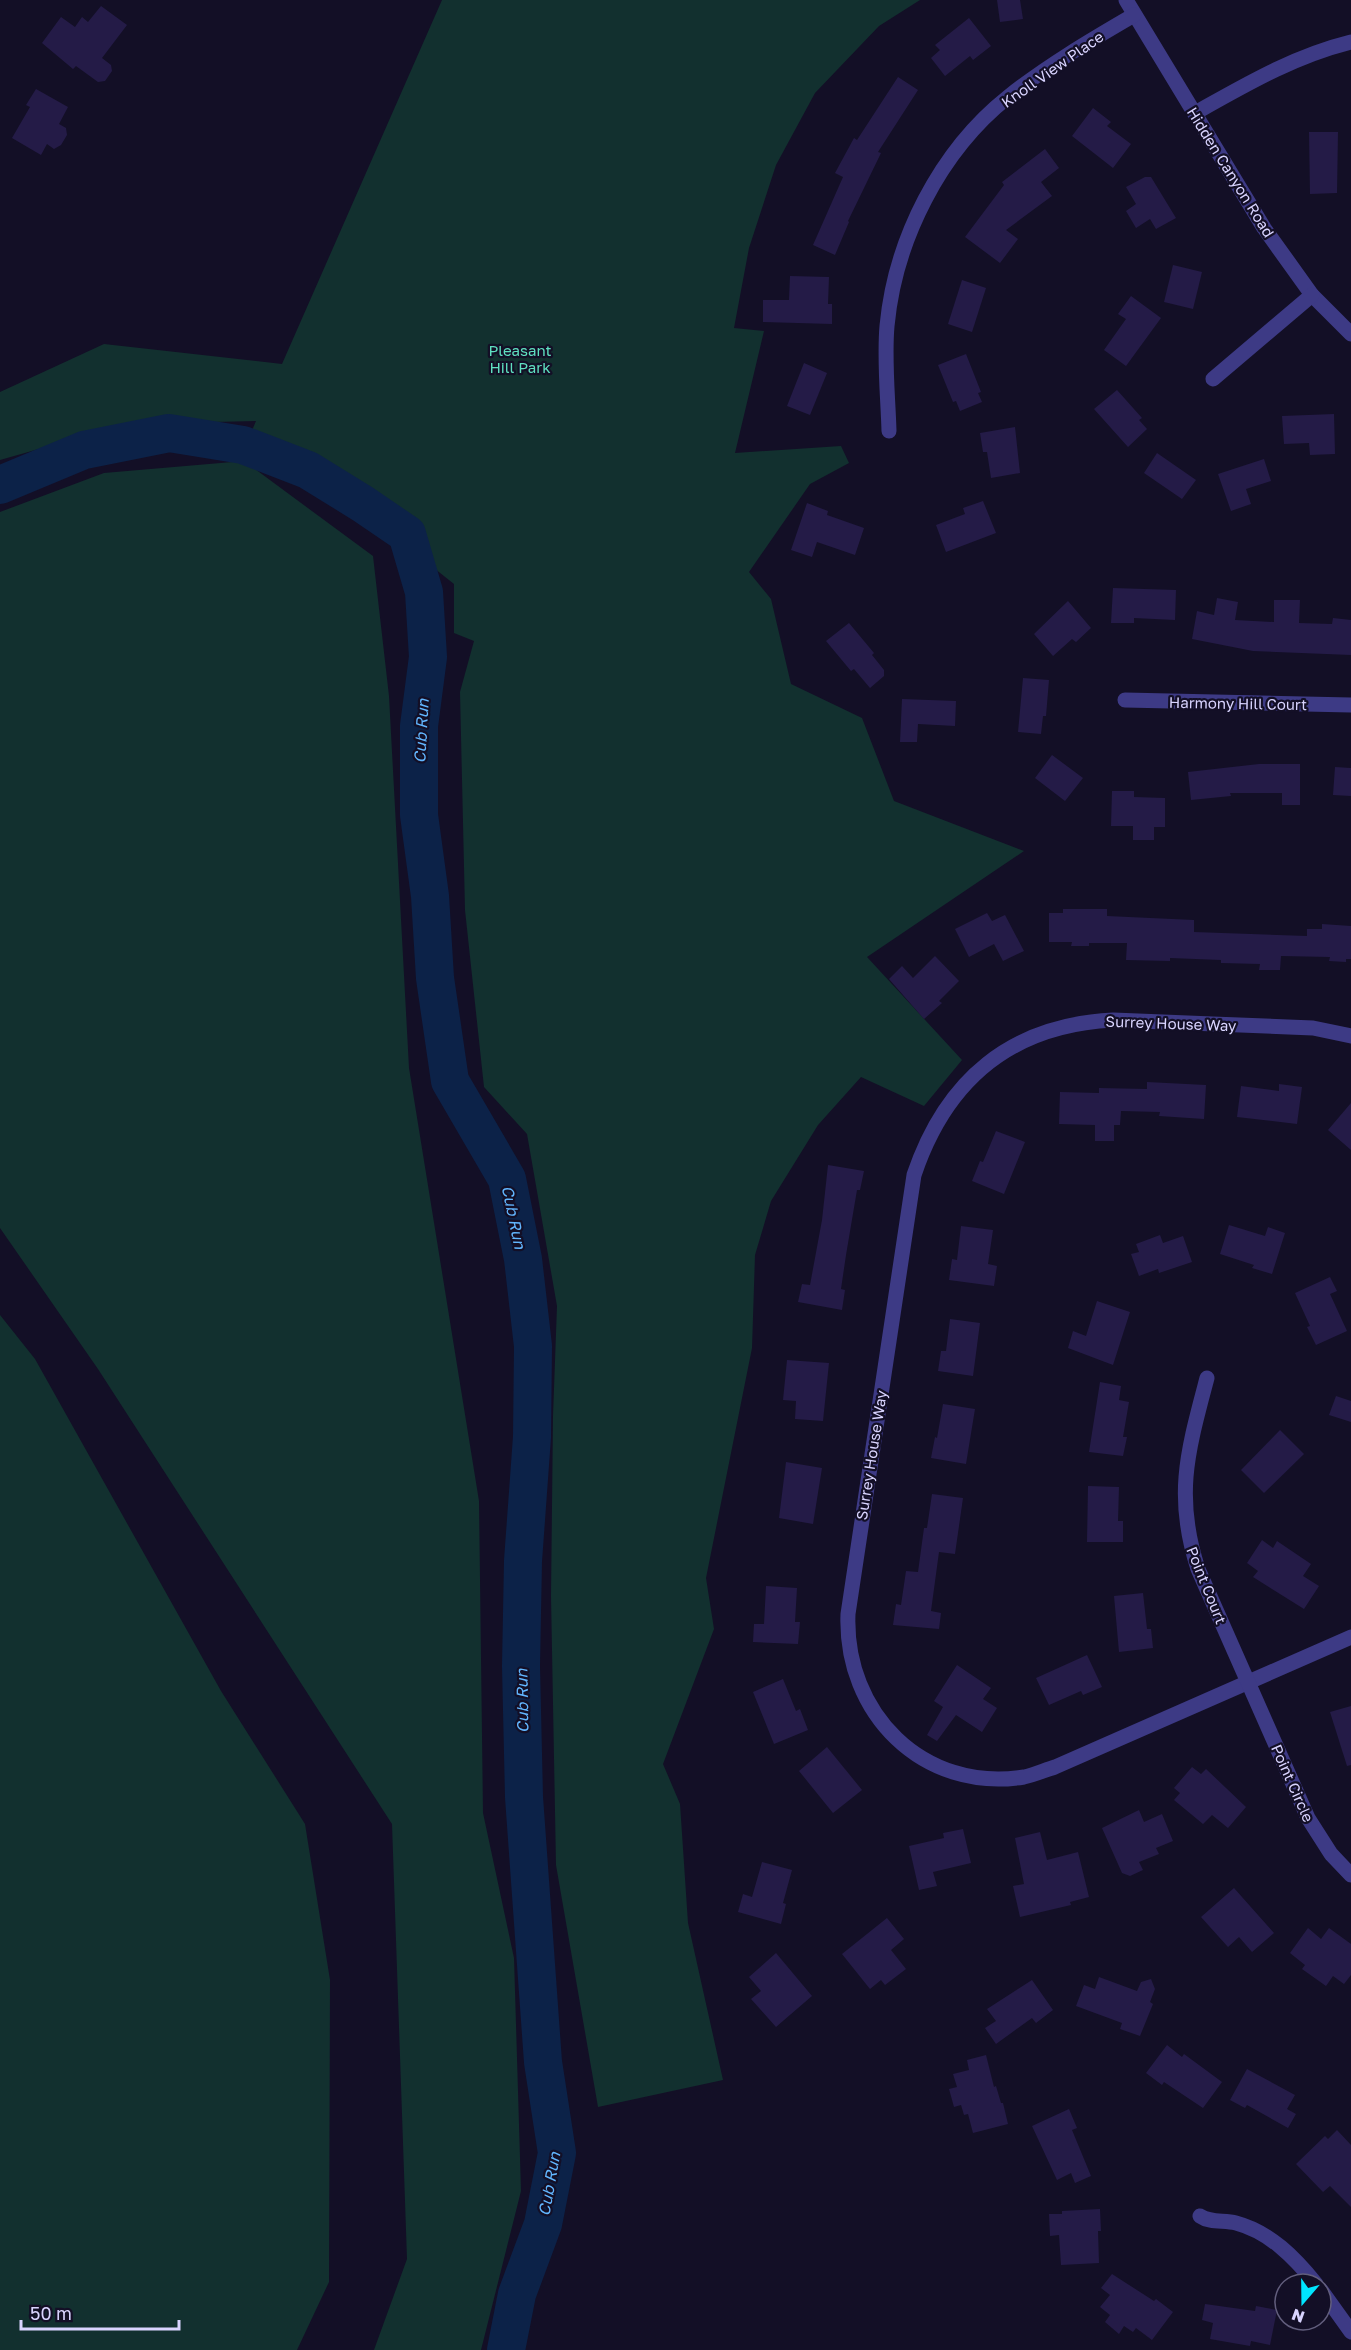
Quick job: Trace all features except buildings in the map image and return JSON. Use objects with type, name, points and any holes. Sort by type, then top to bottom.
[{"type":"street","name":"Hidden Canyon Road","points":[[1126,0],[1264,228],[1312,295],[1351,334]]},
{"type":"street","name":"Knoll View Place","points":[[889,431],[887,328],[892,294],[907,240],[932,186],[964,140],[1007,98],[1090,41],[1134,15]]},
{"type":"street","points":[[1195,113],[1255,79],[1303,57],[1351,42]]},
{"type":"street","points":[[1213,379],[1312,295]]},
{"type":"street","name":"Harmony Hill Court","points":[[1125,700],[1351,705]]},
{"type":"street","name":"Surrey House Way","points":[[1351,1036],[1313,1028],[1091,1021],[1043,1032],[1016,1045],[993,1059],[952,1098],[924,1147],[914,1176],[847,1629],[853,1669],[870,1706],[888,1730],[906,1746],[934,1764],[966,1774],[999,1778],[1025,1776],[1055,1767],[1351,1637]]},
{"type":"street","name":"Point Court","points":[[1207,1378],[1188,1448],[1184,1488],[1186,1522],[1198,1569],[1248,1683]]},
{"type":"street","name":"Point Circle","points":[[1248,1683],[1308,1818],[1331,1854],[1351,1875]]},
{"type":"street","points":[[1200,2217],[1205,2220],[1235,2223],[1259,2231],[1289,2255],[1305,2272]]},
{"type":"street","points":[[1333,2307],[1351,2332]]},
{"type":"green space","name":"Pleasant Hill Park","points":[[442,0],[920,0],[879,26],[815,93],[776,165],[749,248],[734,328],[764,331],[735,453],[841,446],[849,463],[810,484],[749,572],[771,599],[791,684],[862,718],[894,801],[1024,851],[867,957],[962,1060],[924,1106],[861,1077],[818,1125],[771,1201],[755,1255],[752,1348],[706,1578],[714,1629],[663,1764],[680,1804],[688,1923],[723,2080],[598,2107],[556,1865],[551,1596],[557,1306],[527,1134],[484,1087],[465,910],[460,692],[474,641],[454,633],[454,584],[274,441],[248,440],[256,421],[127,424],[0,460],[0,392],[104,344],[282,364]]},
{"type":"green space","points":[[244,461],[373,556],[389,696],[409,1068],[479,1501],[483,1813],[514,1958],[521,2191],[481,2350],[374,2350],[407,2259],[392,1824],[98,1369],[0,1228],[0,512],[104,473]]},
{"type":"green space","points":[[0,1315],[35,1359],[221,1691],[305,1824],[330,1980],[329,2282],[297,2350],[0,2350]]},
{"type":"waterway","name":"Cub Run","points":[[0,485],[84,450],[169,433],[243,445],[308,470],[407,534],[424,592],[428,657],[419,726],[419,815],[430,896],[435,978],[450,1081],[507,1179],[523,1259],[533,1346],[532,1437],[523,1561],[521,1666],[524,1797],[543,2062],[557,2153],[543,2224],[517,2294],[506,2350]]}]
